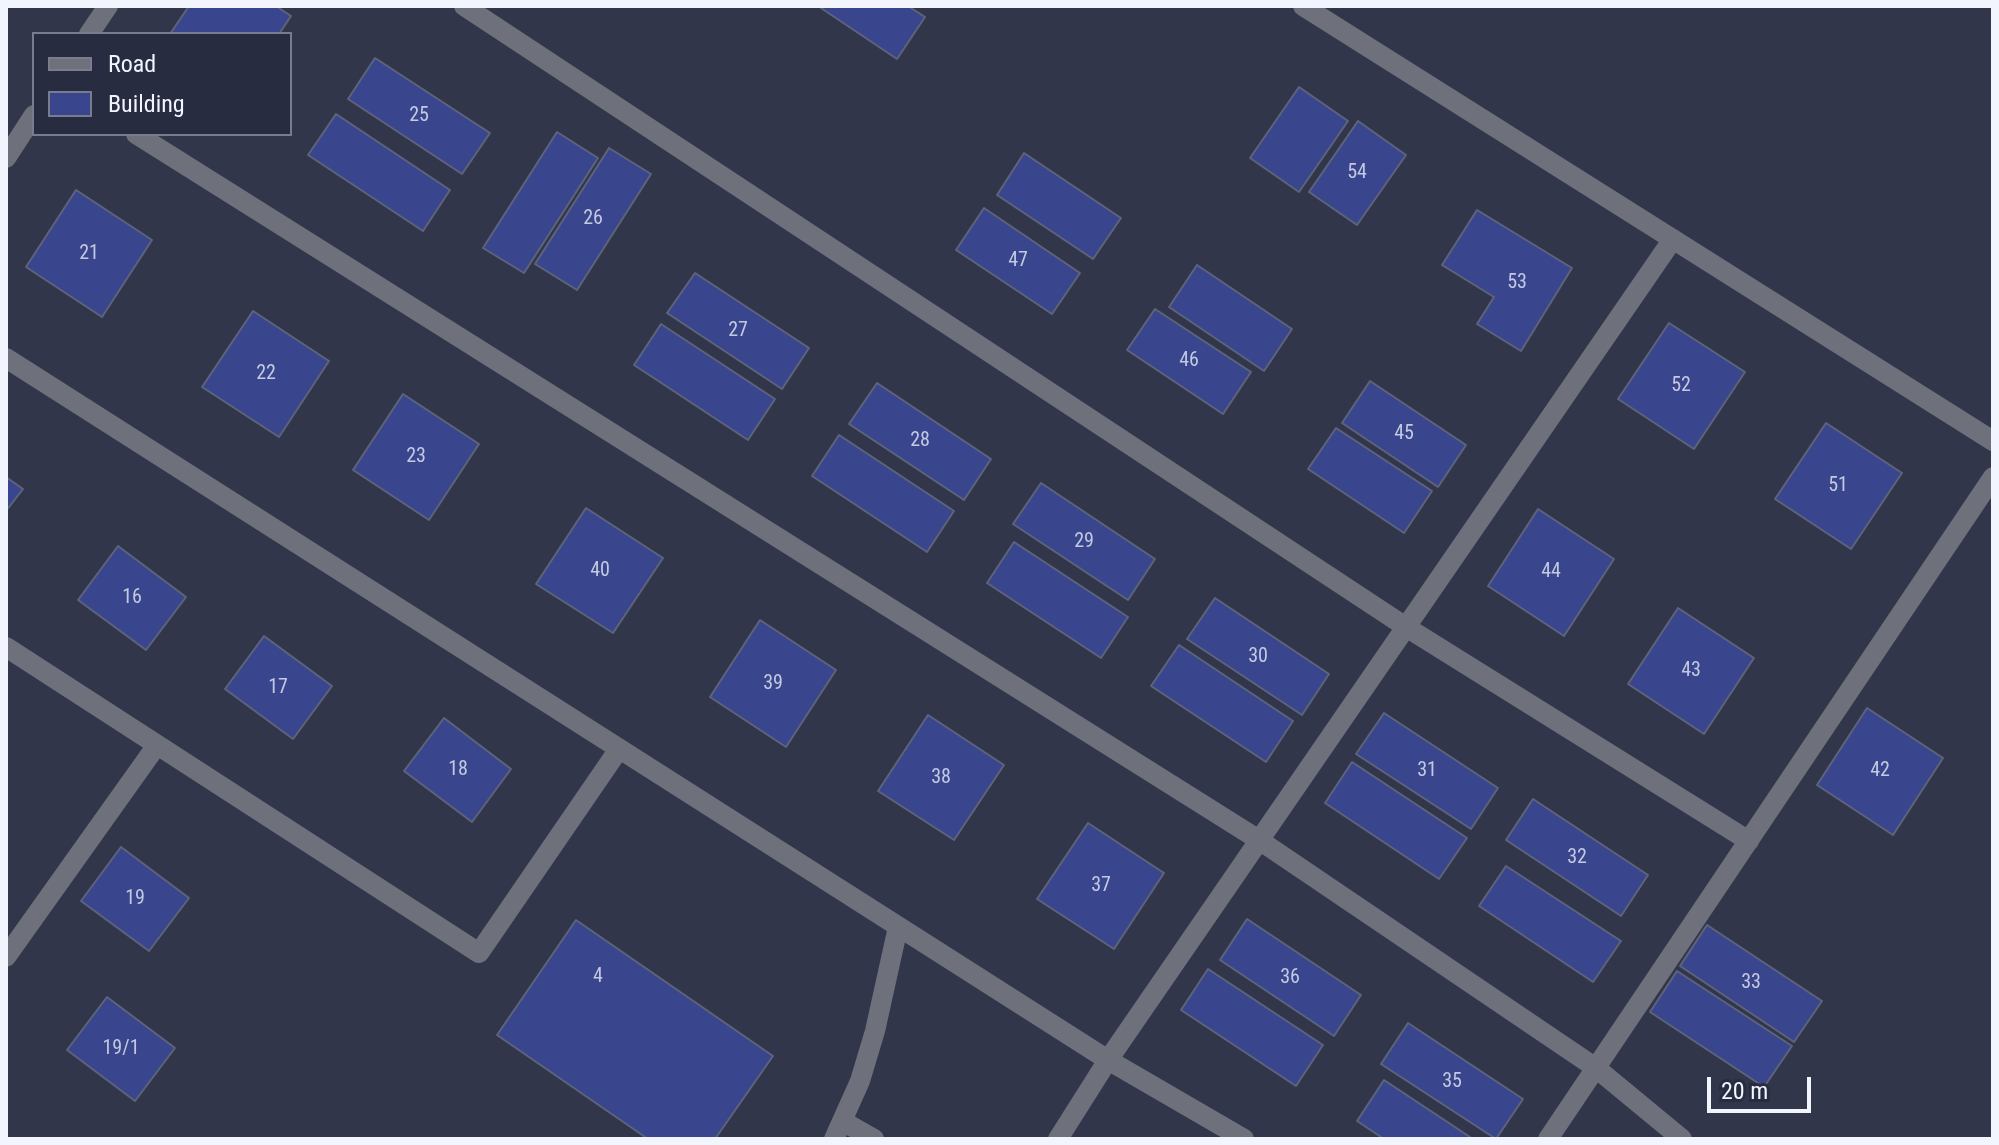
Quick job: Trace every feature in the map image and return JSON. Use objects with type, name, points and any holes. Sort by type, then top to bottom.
[{"type":"street","points":[[90,32],[108,6]]},
{"type":"street","points":[[464,6],[1406,627],[1749,841]]},
{"type":"street","points":[[1303,6],[1993,441]]},
{"type":"street","points":[[6,158],[32,118]]},
{"type":"street","points":[[139,136],[1259,840],[1596,1068],[1682,1139]]},
{"type":"street","points":[[1058,1139],[1108,1060],[1673,239]]},
{"type":"street","points":[[6,358],[1108,1060],[1244,1139]]},
{"type":"street","points":[[1548,1139],[1993,477]]},
{"type":"street","points":[[6,647],[479,953],[619,749]]},
{"type":"street","points":[[6,957],[157,745]]},
{"type":"street","points":[[874,1139],[839,1130],[875,1031],[898,927]]},
{"type":"building","points":[[189,6],[276,6],[291,16],[280,32],[171,32]]},
{"type":"building","points":[[818,6],[908,6],[925,17],[897,59]]},
{"type":"building","points":[[375,58],[490,133],[462,174],[348,99]]},
{"type":"building","points":[[1299,87],[1348,121],[1299,192],[1250,158]]},
{"type":"building","points":[[336,114],[450,190],[423,231],[308,155]]},
{"type":"building","points":[[1358,121],[1406,155],[1357,225],[1309,192]]},
{"type":"building","points":[[557,132],[598,158],[524,273],[483,248]]},
{"type":"building","points":[[609,148],[651,174],[577,290],[535,264]]},
{"type":"building","points":[[1024,153],[1121,218],[1093,259],[997,195]]},
{"type":"building","points":[[76,190],[152,240],[102,317],[26,267]]},
{"type":"building","points":[[984,208],[1080,273],[1052,314],[956,250]]},
{"type":"building","points":[[1477,210],[1572,268],[1521,351],[1477,324],[1494,297],[1442,265]]},
{"type":"building","points":[[1197,265],[1292,329],[1264,371],[1169,307]]},
{"type":"building","points":[[695,273],[809,348],[782,389],[667,313]]},
{"type":"building","points":[[1155,309],[1251,372],[1223,414],[1127,350]]},
{"type":"building","points":[[253,311],[329,361],[279,437],[202,387]]},
{"type":"building","points":[[1669,323],[1745,372],[1694,449],[1618,399]]},
{"type":"building","points":[[661,324],[775,399],[748,440],[634,365]]},
{"type":"building","points":[[1370,381],[1466,445],[1438,487],[1342,423]]},
{"type":"building","points":[[877,383],[991,459],[964,500],[849,424]]},
{"type":"building","points":[[403,394],[479,444],[429,520],[353,470]]},
{"type":"building","points":[[1826,423],[1902,473],[1851,549],[1775,499]]},
{"type":"building","points":[[1336,428],[1432,491],[1404,533],[1308,469]]},
{"type":"building","points":[[839,435],[954,511],[927,552],[812,476]]},
{"type":"building","points":[[6,477],[23,489],[6,511]]},
{"type":"building","points":[[1041,483],[1155,559],[1128,600],[1013,524]]},
{"type":"building","points":[[586,508],[663,558],[613,633],[536,584]]},
{"type":"building","points":[[1538,509],[1614,559],[1564,636],[1488,586]]},
{"type":"building","points":[[1014,542],[1128,617],[1101,658],[987,583]]},
{"type":"building","points":[[118,546],[186,597],[146,650],[78,600]]},
{"type":"building","points":[[1215,598],[1329,674],[1302,715],[1187,639]]},
{"type":"building","points":[[1678,608],[1754,658],[1704,734],[1628,684]]},
{"type":"building","points":[[760,620],[836,670],[786,747],[710,697]]},
{"type":"building","points":[[264,636],[332,686],[293,739],[225,689]]},
{"type":"building","points":[[1179,645],[1293,721],[1266,762],[1151,686]]},
{"type":"building","points":[[1867,708],[1943,758],[1893,835],[1817,785]]},
{"type":"building","points":[[1384,713],[1498,788],[1471,829],[1356,754]]},
{"type":"building","points":[[928,715],[1004,765],[954,840],[878,791]]},
{"type":"building","points":[[444,718],[511,769],[472,822],[404,771]]},
{"type":"building","points":[[1352,762],[1467,838],[1439,879],[1325,803]]},
{"type":"building","points":[[1533,799],[1648,875],[1621,916],[1506,840]]},
{"type":"building","points":[[1088,823],[1164,873],[1114,949],[1037,899]]},
{"type":"building","points":[[121,847],[189,898],[149,951],[81,901]]},
{"type":"building","points":[[1506,866],[1621,941],[1593,982],[1479,906]]},
{"type":"building","points":[[1247,919],[1361,995],[1334,1036],[1220,960]]},
{"type":"building","points":[[576,920],[773,1056],[715,1139],[648,1139],[497,1035]]},
{"type":"building","points":[[1707,925],[1822,1001],[1794,1042],[1680,966]]},
{"type":"building","points":[[1208,969],[1323,1045],[1296,1086],[1181,1010]]},
{"type":"building","points":[[1677,971],[1792,1046],[1764,1087],[1650,1012]]},
{"type":"building","points":[[107,997],[175,1048],[135,1101],[67,1050]]},
{"type":"building","points":[[1408,1023],[1523,1099],[1496,1139],[1381,1064]]},
{"type":"building","points":[[1384,1080],[1473,1139],[1384,1139],[1357,1121]]}]
